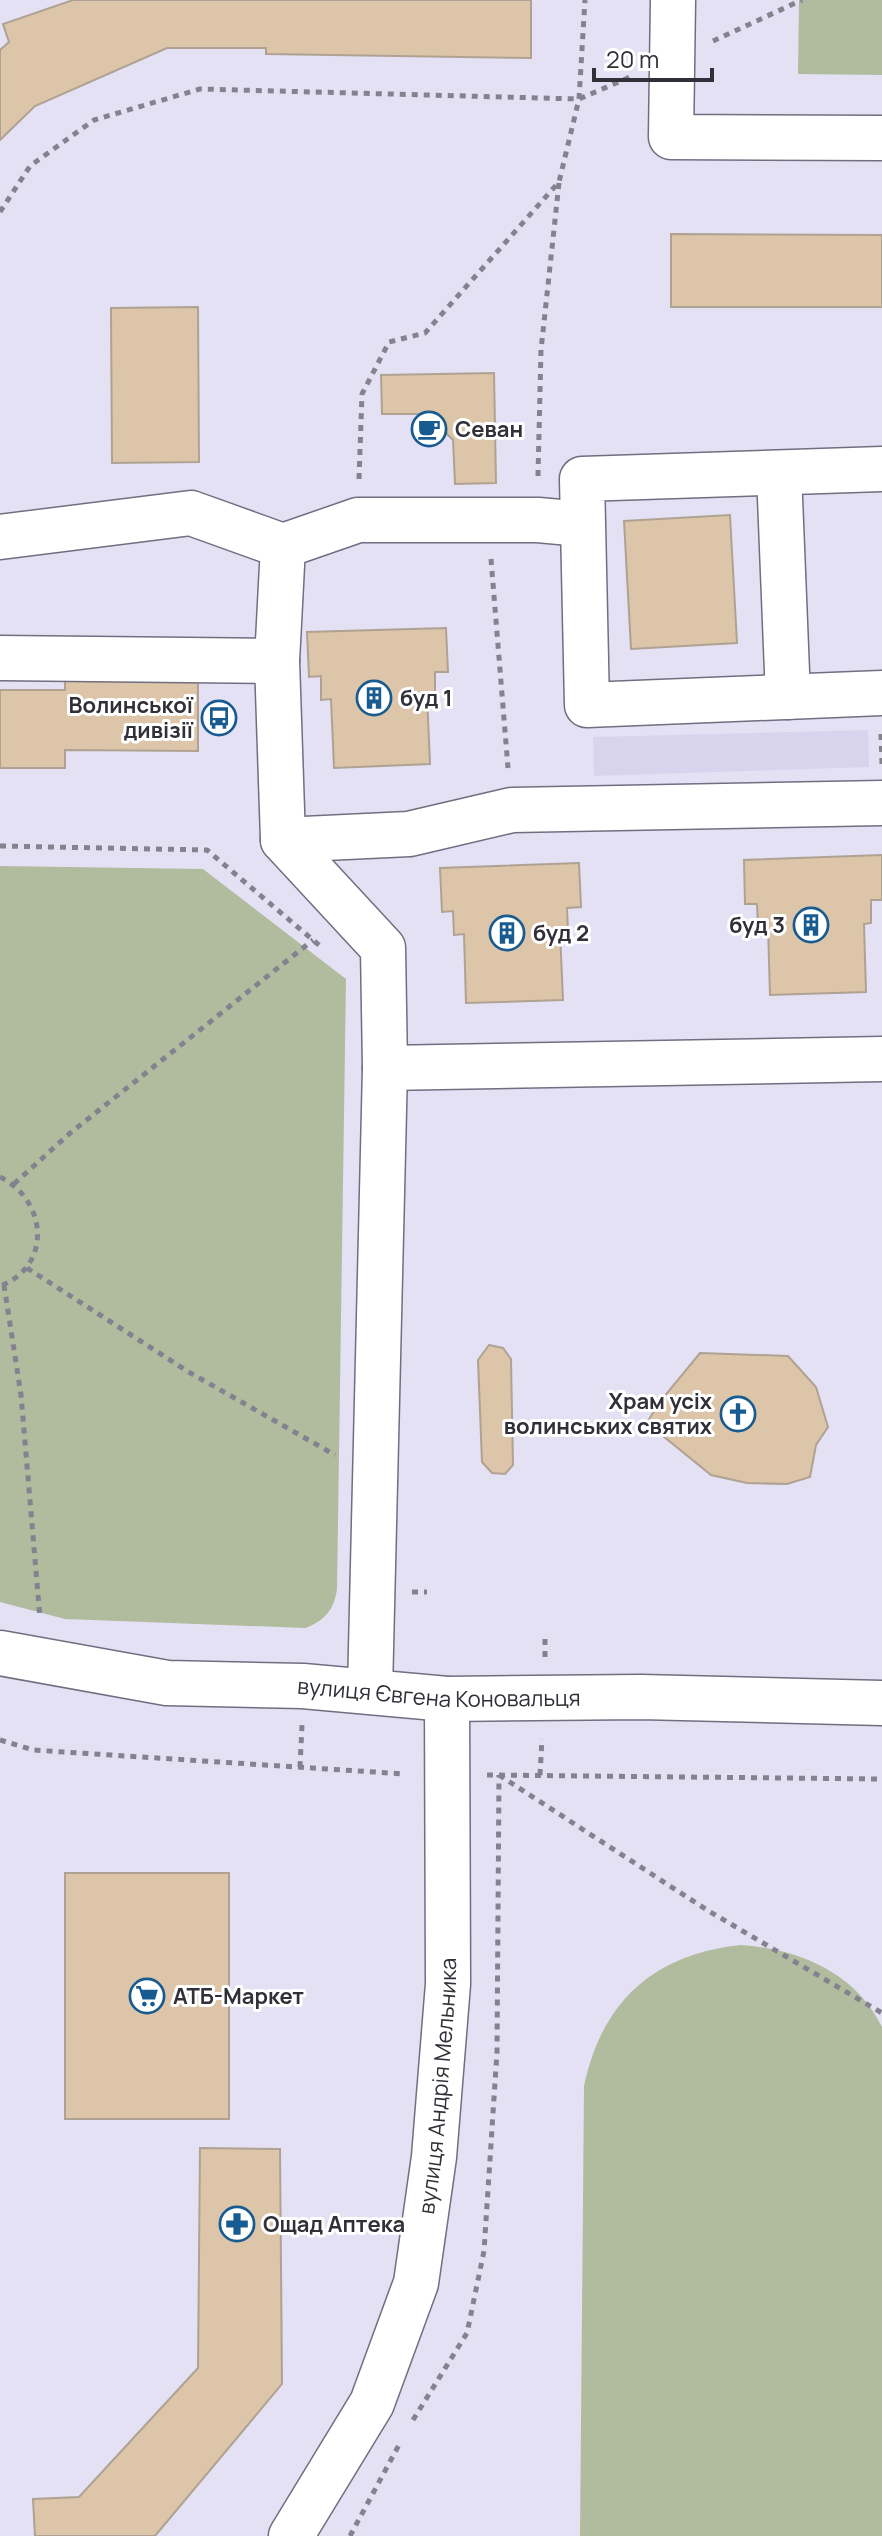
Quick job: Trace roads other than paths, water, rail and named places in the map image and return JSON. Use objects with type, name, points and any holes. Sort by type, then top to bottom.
[{"type":"street","points":[[673,0],[671,137],[882,138]]},
{"type":"street","points":[[882,469],[582,479],[587,705],[882,693]]},
{"type":"street","points":[[779,473],[788,697]]},
{"type":"street","points":[[0,537],[191,513],[283,546],[358,520],[538,520],[582,524]]},
{"type":"street","points":[[283,546],[277,661],[283,840],[383,948],[385,1068],[370,1690]]},
{"type":"street","points":[[0,658],[277,661]]},
{"type":"street","points":[[283,840],[409,834],[512,810],[882,803]]},
{"type":"street","points":[[385,1068],[882,1059]]},
{"type":"street","name":"вулиця Євгена Коновальця","points":[[0,1653],[167,1683],[370,1690],[447,1699],[641,1697],[882,1703]]},
{"type":"street","name":"вулиця Андрія Мельника","points":[[291,2536],[372,2403],[416,2283],[434,2157],[448,1984],[447,1699]]},
{"type":"place","name":"Севан","points":[[429,429]]},
{"type":"place","name":"буд 1","points":[[374,698]]},
{"type":"place","name":"Волинської дивізії","points":[[219,718]]},
{"type":"place","name":"буд 3","points":[[811,925]]},
{"type":"place","name":"буд 2","points":[[507,933]]},
{"type":"place","name":"Храм усіх волинських святих","points":[[738,1414]]},
{"type":"place","name":"АТБ-Маркет","points":[[147,1996]]},
{"type":"place","name":"Ощад Аптека","points":[[237,2224]]}]
